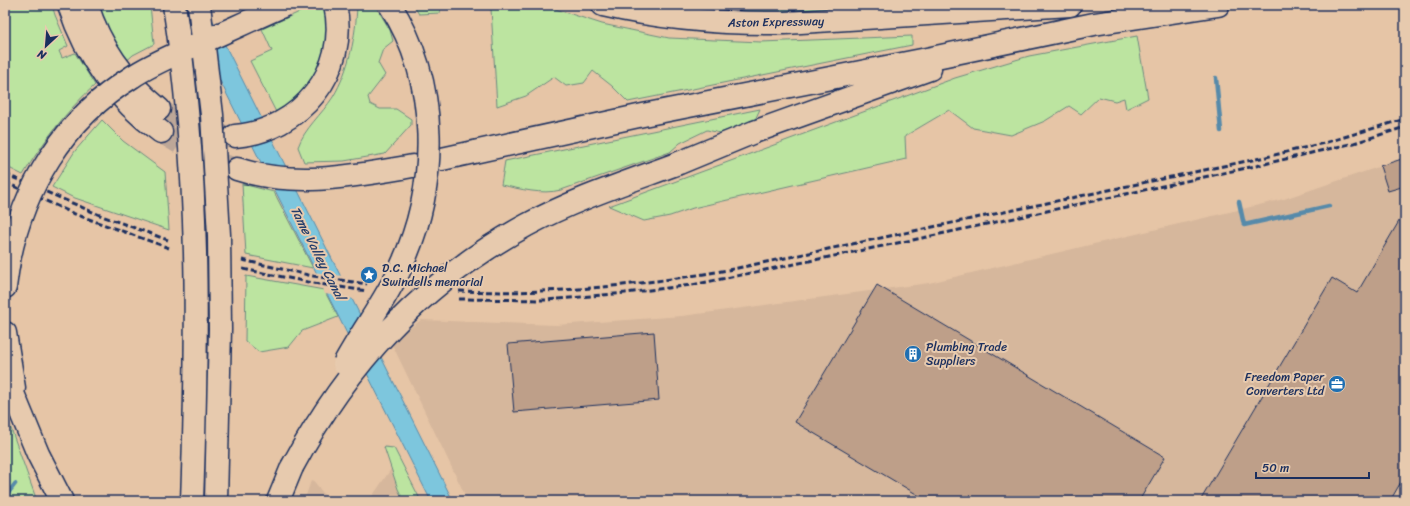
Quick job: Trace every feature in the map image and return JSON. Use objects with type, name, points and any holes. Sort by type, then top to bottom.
[{"type":"highway","points":[[69,5],[81,37],[94,60],[120,96],[150,109]]},
{"type":"highway","points":[[87,5],[109,53],[150,109],[161,132]]},
{"type":"highway","points":[[174,5],[188,120],[195,249],[196,329],[192,501]]},
{"type":"highway","points":[[199,5],[212,115],[219,235],[220,329],[216,501]]},
{"type":"highway","points":[[5,287],[13,241],[30,193],[55,149],[81,118],[110,92],[143,70],[285,5]]},
{"type":"highway","points":[[235,136],[254,134],[273,127],[301,110],[322,85],[331,67],[336,48],[338,27],[335,5]]},
{"type":"highway","points":[[278,501],[292,467],[329,390],[390,288],[400,268],[412,240],[425,197],[429,171],[429,141],[422,86],[410,45],[390,5]]},
{"type":"highway","name":"Aston Expressway","points":[[603,5],[640,14],[680,20],[750,24],[1070,5]]},
{"type":"highway","points":[[442,159],[650,113],[1094,24],[1218,5]]},
{"type":"highway","points":[[292,467],[323,412],[360,362],[402,316],[449,275],[481,253],[528,225],[584,199],[754,132],[1007,42]]},
{"type":"highway","points":[[237,169],[274,177],[309,180],[346,177],[413,166]]},
{"type":"highway","points":[[5,333],[17,403]]},
{"type":"highway","points":[[5,374],[62,501]]},
{"type":"shaded area","points":[[1405,158],[1405,501],[468,501],[391,342],[421,320],[556,325],[682,316],[929,283],[1284,199]]},
{"type":"shaded area","points":[[391,469],[404,501],[369,501]]},
{"type":"shaded area","points":[[313,480],[329,501],[304,501],[311,481]]},
{"type":"green space","points":[[10,5],[52,5],[68,46],[59,51],[62,58],[75,53],[95,85],[74,105],[56,127],[23,175],[5,166],[5,47]]},
{"type":"green space","points":[[94,5],[150,5],[154,44],[133,55],[123,64]]},
{"type":"green space","points":[[315,5],[328,5],[331,30],[313,84],[278,116],[250,61],[272,51],[262,29]]},
{"type":"green space","points":[[357,5],[375,5],[390,30],[393,41],[383,49],[378,63],[385,75],[368,97],[370,104],[380,109],[396,109],[411,119],[411,125],[385,154],[344,161],[304,162],[298,147],[304,134],[329,103],[339,87],[351,52]]},
{"type":"green space","points":[[413,5],[441,5],[440,13],[419,14]]},
{"type":"green space","points":[[463,5],[543,5],[602,24],[669,38],[761,42],[912,36],[912,45],[628,102],[612,86],[593,71],[584,83],[566,86],[554,77],[526,96],[497,106],[491,9]]},
{"type":"green space","points":[[656,5],[913,5],[818,11],[747,12],[715,11]]},
{"type":"green space","points":[[1137,36],[1148,98],[1126,109],[1124,98],[1115,101],[1099,97],[1081,114],[1069,106],[1045,121],[1011,135],[973,128],[949,110],[905,136],[906,159],[693,208],[670,216],[644,221],[609,206],[955,78],[1029,56]]},
{"type":"green space","points":[[760,109],[754,122],[720,133],[707,130],[680,143],[670,152],[561,190],[538,192],[501,185],[505,161]]},
{"type":"green space","points":[[102,120],[123,141],[165,172],[169,230],[72,197],[52,187],[75,151]]},
{"type":"green space","points":[[242,184],[274,192],[313,268],[246,255]]},
{"type":"green space","points":[[246,276],[324,290],[338,317],[302,331],[289,347],[259,352],[245,341]]},
{"type":"green space","points":[[5,412],[37,501],[5,501]]},
{"type":"green space","points":[[384,447],[394,448],[421,501],[404,501],[398,489]]},
{"type":"water","name":"Tame Valley Canal","points":[[182,5],[205,5],[453,501],[431,501]]},
{"type":"pier","points":[[313,272],[343,276],[354,299],[325,294]]},
{"type":"building","points":[[1405,158],[1405,186],[1388,191],[1380,166]]},
{"type":"building","name":"Freedom Paper Converters Ltd","points":[[1405,211],[1405,475],[1390,501],[1200,501],[1332,278],[1357,293]]},
{"type":"building","name":"Plumbing Trade Suppliers","points":[[877,285],[1165,457],[1139,501],[928,501],[795,422]]},
{"type":"building","points":[[654,332],[659,400],[514,412],[508,344]]},
{"type":"waterway","points":[[1216,78],[1221,131]]},
{"type":"waterway","points":[[1239,202],[1244,225],[1329,206]]},
{"type":"waterway","points":[[5,497],[15,484]]},
{"type":"tunnel","points":[[159,109],[184,125],[202,132],[232,136]]},
{"type":"tunnel","points":[[161,132],[197,154],[232,168]]},
{"type":"railway","points":[[459,291],[528,292],[597,288],[665,280],[733,269],[1266,157],[1324,143],[1405,119]]},
{"type":"railway","points":[[459,299],[547,300],[692,285],[922,238],[1260,165],[1354,143],[1405,127]]},
{"type":"railway","points":[[5,174],[102,216],[168,240]]},
{"type":"railway","points":[[5,182],[72,213],[169,248]]},
{"type":"railway","points":[[242,260],[313,276],[367,284]]},
{"type":"railway","points":[[243,269],[313,283],[367,291]]},
{"type":"place","name":"D.C. Michael Swindells memorial","points":[[369,275]]},
{"type":"place","name":"Plumbing Trade Suppliers","points":[[913,354]]},
{"type":"place","name":"Freedom Paper Converters Ltd","points":[[1337,384]]}]
